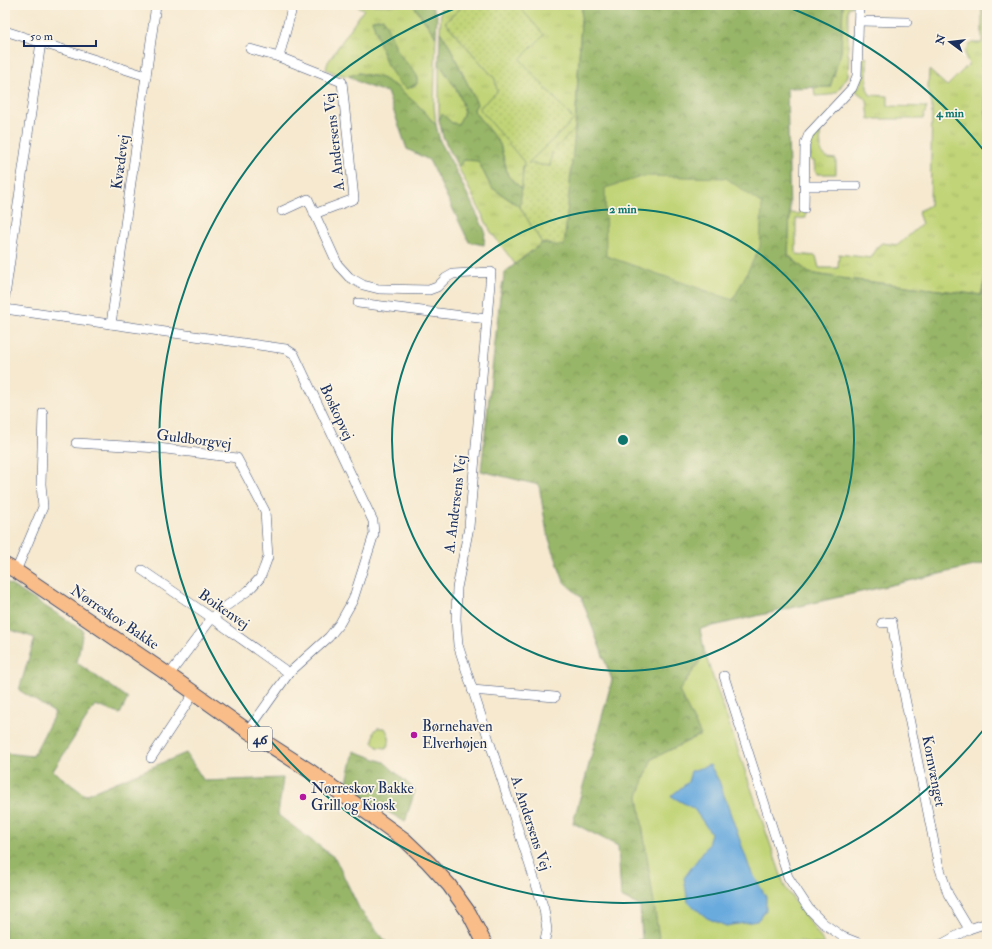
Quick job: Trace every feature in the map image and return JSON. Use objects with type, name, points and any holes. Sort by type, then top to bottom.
[{"type":"main road","name":"Nørreskov Bakke","points":[[10,568],[169,675],[248,731],[310,771],[405,840],[449,885],[469,913],[485,944]]},
{"type":"street","name":"Kvædevej","points":[[111,324],[156,5]]},
{"type":"street","points":[[804,209],[804,144],[809,134],[852,88],[857,76],[859,5]]},
{"type":"street","points":[[279,57],[291,12]]},
{"type":"street","points":[[859,21],[907,22]]},
{"type":"street","points":[[5,31],[146,76]]},
{"type":"street","points":[[5,296],[41,42]]},
{"type":"street","name":"A. Andersens Vej","points":[[250,48],[279,57],[342,82],[354,200],[314,214]]},
{"type":"street","points":[[804,186],[857,186]]},
{"type":"street","name":"A. Andersens Vej","points":[[282,211],[308,199],[338,265],[349,276],[364,285],[379,289],[429,290],[436,287],[453,274],[491,272],[469,527],[457,588],[456,619],[458,645],[544,909],[547,930],[544,944]]},
{"type":"street","points":[[358,303],[487,319]]},
{"type":"street","name":"Boskopvej","points":[[5,309],[286,349],[294,354],[374,521],[374,534],[353,600],[340,623],[329,637],[289,673],[248,731]]},
{"type":"street","name":"Nørreskov Bakke","points":[[10,568],[43,507],[41,484],[43,413]]},
{"type":"street","name":"Guldborgvej","points":[[76,443],[158,448],[237,458],[266,511],[268,557],[260,578],[249,590],[212,618],[169,675]]},
{"type":"street","name":"Boikenvej","points":[[142,570],[289,673]]},
{"type":"street","name":"Kornvænget","points":[[882,623],[892,622],[903,688],[938,863],[948,894],[969,929]]},
{"type":"street","points":[[724,676],[788,877],[809,910],[823,923],[843,937],[861,944]]},
{"type":"street","points":[[472,690],[555,697]]},
{"type":"street","points":[[151,758],[194,693]]},
{"type":"street","points":[[942,944],[969,929],[987,923]]},
{"type":"green space","points":[[354,5],[413,5],[436,37],[434,105],[436,125],[420,107],[359,73],[349,76],[337,74],[326,69],[328,62],[364,9]]},
{"type":"green space","points":[[413,5],[431,5],[437,15],[436,37]]},
{"type":"green space","points":[[441,5],[464,5],[445,22],[495,79],[499,78],[521,10],[527,5],[582,5],[575,129],[552,152],[550,166],[523,165],[522,189],[508,176],[500,144],[475,113],[474,109],[477,104],[448,43],[440,32]]},
{"type":"green space","points":[[464,5],[527,5],[522,10],[544,35],[520,59],[574,120],[528,163],[550,166],[552,152],[575,129],[564,246],[542,243],[520,207],[524,162],[479,108],[497,92],[495,79],[445,22]]},
{"type":"green space","points":[[582,5],[843,5],[841,52],[830,87],[787,88],[790,213],[788,255],[809,273],[981,295],[987,271],[987,563],[700,629],[705,654],[679,691],[701,735],[652,759],[638,796],[660,944],[622,944],[642,939],[640,906],[621,897],[618,846],[573,823],[612,680],[581,597],[564,582],[547,533],[539,485],[481,471],[500,297],[505,272],[542,243],[564,245],[575,129]]},
{"type":"green space","points":[[843,5],[854,5],[848,8],[848,76],[837,92],[829,95],[815,96],[814,87],[830,87],[841,52]]},
{"type":"green space","points":[[982,5],[987,5],[987,58],[982,64],[987,121],[987,271],[981,295],[809,273],[788,255],[790,213],[799,214],[800,209],[806,209],[806,218],[796,219],[796,254],[816,256],[819,268],[838,268],[839,254],[871,258],[879,245],[882,243],[898,245],[922,224],[918,213],[930,205],[932,105],[928,88],[929,70],[947,86],[969,64],[965,51],[971,43],[982,43]]},
{"type":"green space","points":[[383,18],[399,54],[417,75],[417,84],[407,89],[398,82],[386,63],[372,20]]},
{"type":"green space","points":[[440,32],[448,43],[477,104],[474,109],[475,113],[500,144],[508,176],[522,189],[520,207],[491,187],[478,161],[464,160],[458,167],[443,137],[439,120],[442,114],[452,123],[458,124],[463,115],[464,108],[458,92],[439,63]]},
{"type":"green space","points":[[863,57],[867,58],[867,88],[870,95],[888,96],[888,106],[927,107],[923,119],[869,119],[867,100],[856,91],[862,82]]},
{"type":"green space","points":[[987,58],[987,121],[982,64]]},
{"type":"green space","points":[[439,63],[458,92],[463,104],[463,113],[458,124],[452,123],[442,115],[439,120]]},
{"type":"green space","points":[[359,73],[382,78],[397,87],[420,107],[436,125],[440,141],[485,231],[484,245],[469,242],[429,160],[407,149],[387,92],[367,86],[349,76]]},
{"type":"green space","points":[[817,129],[820,130],[821,151],[827,158],[836,159],[836,174],[817,174],[815,171],[814,161],[810,160],[810,140]]},
{"type":"green space","points":[[464,160],[478,160],[491,187],[520,207],[542,243],[515,264],[491,232],[458,167]]},
{"type":"green space","points":[[645,176],[726,178],[762,204],[760,247],[733,300],[606,256],[605,188]]},
{"type":"green space","points":[[6,582],[83,630],[77,663],[128,698],[120,714],[95,705],[53,771],[85,795],[186,753],[204,781],[283,778],[278,815],[335,858],[360,910],[388,944],[5,944],[5,753],[33,756],[55,713],[19,690],[35,638],[5,628]]},
{"type":"green space","points":[[705,654],[785,887],[825,944],[807,944],[800,941],[789,944],[660,944],[638,796],[652,759],[701,735],[679,691]]},
{"type":"green space","points":[[377,728],[385,728],[388,733],[389,743],[386,748],[377,747],[373,742],[374,732]]},
{"type":"green space","points":[[354,751],[384,762],[415,790],[405,822],[346,786]]},
{"type":"water","points":[[710,765],[719,781],[750,869],[766,897],[766,910],[757,921],[726,926],[707,918],[688,902],[684,878],[708,845],[711,833],[694,809],[671,796],[688,782],[691,771]]},
{"type":"place","name":"Børnehaven Elverhøjen","points":[[414,735]]},
{"type":"place","name":"Nørreskov Bakke Grill og Kiosk","points":[[303,797]]}]
